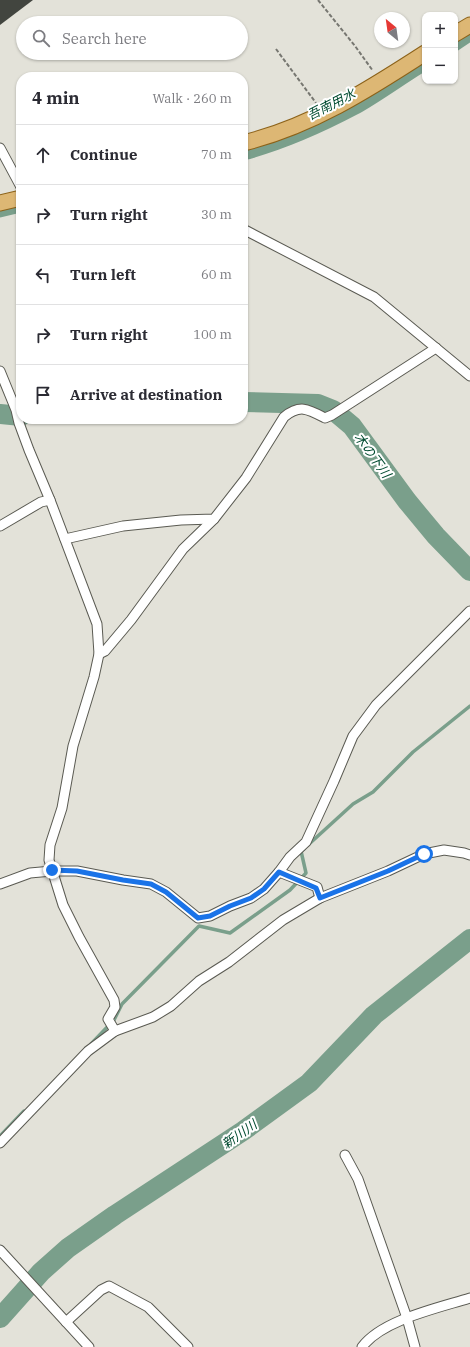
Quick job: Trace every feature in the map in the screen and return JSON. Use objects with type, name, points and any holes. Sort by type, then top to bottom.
[{"type":"main road","points":[[458,32],[470,25]]},
{"type":"main road","points":[[248,141],[285,130],[324,114],[381,82],[422,55]]},
{"type":"main road","points":[[0,203],[16,199]]},
{"type":"street","points":[[0,148],[16,177]]},
{"type":"street","points":[[248,232],[374,297],[470,376]]},
{"type":"street","points":[[99,654],[105,651],[131,620],[183,549],[214,519],[246,478],[284,417],[293,410],[310,409],[325,418],[332,415],[436,348]]},
{"type":"street","points":[[0,371],[16,410]]},
{"type":"street","points":[[19,424],[28,450],[50,500],[98,624],[99,654],[94,677],[73,746],[62,808],[50,845],[49,860],[63,905],[114,1000],[116,1007],[108,1019],[113,1026]]},
{"type":"street","points":[[0,526],[41,502],[50,500]]},
{"type":"street","points":[[65,539],[123,526],[181,520],[214,519]]},
{"type":"street","points":[[0,884],[30,874],[52,870],[77,871],[151,884],[166,892],[198,918],[210,916],[251,898],[264,889],[290,857],[306,842],[353,736],[376,705],[470,611]]},
{"type":"street","points":[[0,1143],[113,1026],[153,1017],[171,1006],[199,981],[229,962],[278,924],[320,898],[388,871],[424,854],[444,850],[464,853],[470,856]]},
{"type":"street","points":[[279,872],[316,888],[320,898]]},
{"type":"street","points":[[345,1155],[358,1179],[407,1318],[414,1347]]},
{"type":"street","points":[[0,1250],[90,1347]]},
{"type":"street","points":[[66,1322],[101,1290],[108,1286],[148,1307],[188,1347]]},
{"type":"street","points":[[362,1347],[367,1340],[384,1328],[407,1318],[470,1298]]},
{"type":"path","points":[[318,0],[355,46],[381,82]]},
{"type":"path","points":[[276,49],[324,114]]},
{"type":"building","points":[[0,0],[33,0],[0,25]]},
{"type":"waterway","name":"吾南用水","points":[[458,44],[470,36]]},
{"type":"waterway","name":"吾南用水","points":[[248,154],[286,141],[342,116],[365,104],[422,67]]},
{"type":"waterway","name":"吾南用水","points":[[0,212],[16,208]]},
{"type":"waterway","name":"木の下川","points":[[248,402],[318,404],[333,410],[352,426],[407,501],[436,536],[470,571]]},
{"type":"waterway","name":"木の下川","points":[[0,414],[16,416]]},
{"type":"waterway","points":[[308,845],[353,804],[373,792],[413,752],[470,706]]},
{"type":"waterway","points":[[91,1044],[114,1020],[122,1004],[199,926],[230,933],[290,890],[306,873],[301,851],[304,849]]},
{"type":"waterway","name":"新川川","points":[[0,1318],[41,1272],[68,1248],[115,1215],[243,1131],[309,1083],[374,1015],[470,939]]},
{"type":"waterway","points":[[0,1136],[24,1111]]},
{"type":"route","points":[[52,870],[77,871],[151,884],[166,892],[198,918],[210,916],[251,898],[264,889],[279,872],[316,888],[320,898],[388,871],[424,854]]}]
